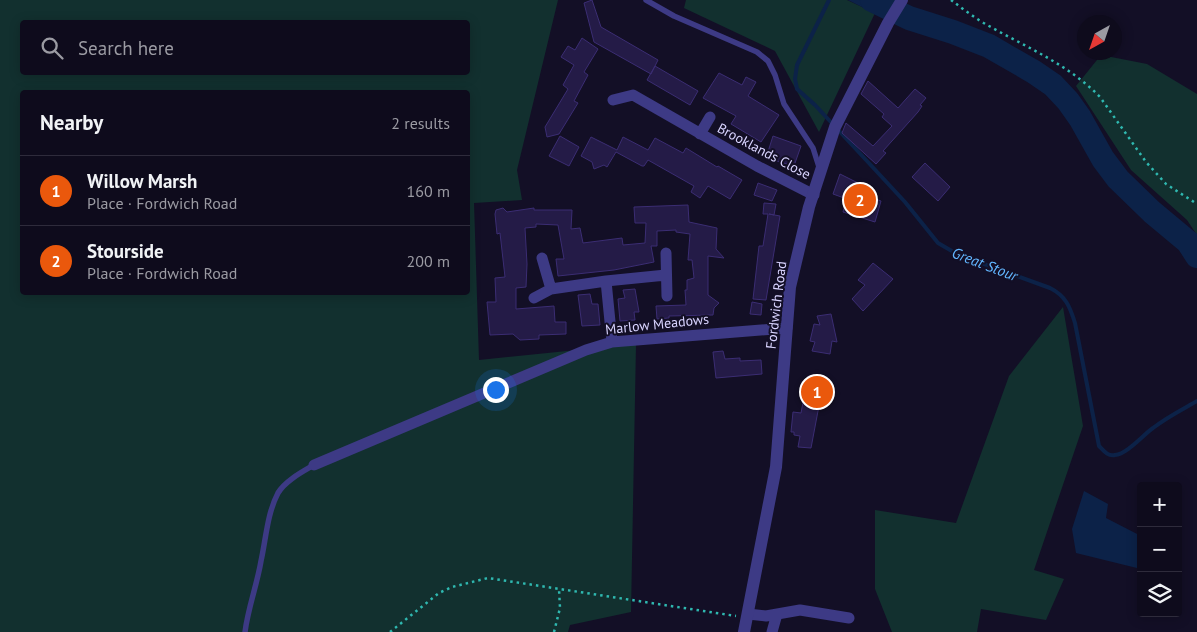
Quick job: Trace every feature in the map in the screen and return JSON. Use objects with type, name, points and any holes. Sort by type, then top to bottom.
[{"type":"street","name":"Fordwich Road","points":[[744,632],[776,467],[790,287],[809,207],[835,127],[901,1]]},
{"type":"street","name":"Brooklands Close","points":[[613,100],[633,94],[757,166],[814,195]]},
{"type":"street","name":"Brooklands Close","points":[[700,134],[710,117]]},
{"type":"street","points":[[666,253],[666,296]]},
{"type":"street","points":[[542,258],[551,289]]},
{"type":"street","points":[[534,298],[551,289],[666,275]]},
{"type":"street","points":[[606,281],[612,342]]},
{"type":"street","name":"Marlow Meadows","points":[[314,466],[586,350],[612,342],[787,328]]},
{"type":"street","points":[[748,616],[766,616],[800,610],[849,618]]},
{"type":"street","points":[[772,632],[777,614]]},
{"type":"lane","points":[[646,0],[674,16],[757,52],[768,61],[775,75],[784,104],[813,148],[820,172]]},
{"type":"lane","points":[[244,632],[246,617],[261,562],[269,518],[278,492],[297,475],[314,466]]},
{"type":"path","points":[[951,0],[988,26],[1028,46],[1070,71],[1092,89],[1100,97],[1146,162],[1166,184],[1197,204]]},
{"type":"path","points":[[390,632],[439,593],[488,578],[748,616]]},
{"type":"path","points":[[554,632],[560,608],[559,589]]},
{"type":"green space","points":[[0,0],[558,0],[517,170],[522,200],[474,203],[479,360],[636,344],[631,612],[570,625],[568,632],[0,632]]},
{"type":"green space","points":[[686,0],[847,0],[875,13],[819,132],[775,51],[684,8]]},
{"type":"green space","points":[[1122,59],[1147,64],[1197,94],[1197,235],[1187,220],[1131,170],[1076,86],[1097,60]]},
{"type":"green space","points":[[1063,307],[1083,426],[1034,570],[1064,579],[1046,620],[981,609],[977,632],[892,632],[875,589],[875,510],[956,523],[1009,376]]},
{"type":"water","points":[[848,0],[892,0],[896,6],[889,17],[884,18]]},
{"type":"water","points":[[1084,491],[1108,504],[1106,518],[1137,534],[1137,568],[1076,553],[1072,529]]},
{"type":"building","points":[[592,0],[601,27],[658,60],[651,74],[594,42],[584,3]]},
{"type":"building","points":[[582,38],[598,49],[584,72],[588,75],[574,101],[578,103],[559,134],[547,137],[545,127],[568,89],[563,85],[574,65],[561,57],[568,46],[575,50]]},
{"type":"building","points":[[655,66],[698,91],[690,105],[647,80]]},
{"type":"building","points":[[719,73],[742,85],[746,77],[756,82],[748,96],[779,115],[761,142],[731,124],[736,116],[703,98]]},
{"type":"building","points":[[868,81],[898,108],[915,89],[926,98],[920,105],[922,106],[918,112],[883,151],[886,153],[876,164],[842,133],[846,123],[873,146],[892,126],[882,117],[884,114],[861,94]]},
{"type":"building","points":[[560,136],[579,147],[569,166],[549,156]]},
{"type":"building","points":[[773,136],[801,146],[794,166],[766,158]]},
{"type":"building","points":[[591,137],[617,150],[623,137],[648,150],[655,138],[683,153],[686,148],[742,180],[730,199],[708,186],[700,198],[691,192],[694,186],[648,160],[642,166],[616,152],[607,167],[604,165],[594,169],[592,162],[581,156]]},
{"type":"building","points":[[925,163],[950,187],[938,201],[912,177]]},
{"type":"building","points":[[840,174],[868,188],[867,191],[871,193],[870,197],[881,201],[875,222],[843,212],[845,204],[842,202],[844,198],[833,194]]},
{"type":"building","points":[[758,183],[777,190],[772,201],[754,195]]},
{"type":"building","points":[[764,203],[776,204],[774,215],[780,216],[766,300],[753,299],[759,246],[763,246],[768,214],[763,214]]},
{"type":"building","points":[[688,205],[689,222],[717,228],[716,249],[724,258],[708,256],[708,295],[719,303],[714,308],[713,315],[669,316],[669,318],[657,319],[656,306],[686,305],[685,290],[687,290],[687,280],[694,278],[692,260],[688,260],[690,234],[676,232],[676,230],[657,231],[657,246],[651,246],[654,262],[614,270],[558,276],[556,259],[564,259],[558,225],[536,224],[536,227],[525,228],[526,287],[516,288],[516,309],[554,306],[555,322],[566,322],[566,334],[539,335],[539,339],[520,340],[513,334],[490,335],[487,302],[496,302],[495,278],[505,277],[500,233],[497,234],[496,210],[503,208],[507,212],[534,208],[534,210],[572,210],[571,229],[580,228],[583,243],[622,238],[623,245],[645,243],[646,223],[635,223],[634,207]]},
{"type":"building","points":[[873,263],[893,279],[863,311],[852,299],[865,285],[858,280]]},
{"type":"building","points":[[635,289],[639,312],[634,312],[635,320],[620,321],[618,299],[625,298],[623,290]]},
{"type":"building","points":[[590,294],[592,304],[598,304],[600,325],[582,326],[578,295]]},
{"type":"building","points":[[752,302],[762,304],[761,315],[750,314]]},
{"type":"building","points":[[831,314],[837,342],[832,341],[830,354],[812,351],[815,342],[810,341],[814,324],[820,325],[817,316]]},
{"type":"building","points":[[723,351],[725,359],[740,358],[740,361],[761,360],[762,374],[716,378],[713,352]]},
{"type":"building","points":[[808,376],[824,379],[823,383],[830,384],[827,402],[821,401],[818,411],[811,448],[798,447],[800,436],[794,435],[794,432],[791,432],[793,412],[801,413]]},
{"type":"waterway","name":"Great Stour","points":[[829,0],[797,65],[795,79],[797,89],[815,105],[905,202],[938,243],[957,254],[1050,288],[1064,298],[1075,323],[1099,446],[1110,455],[1120,454],[1164,420],[1197,401]]},
{"type":"waterway","name":"Great Stour","points":[[872,0],[909,18],[989,46],[1053,85],[1080,118],[1103,159],[1118,179],[1152,212],[1188,242],[1197,256]]},
{"type":"place","name":"Stourside","points":[[860,200]]},
{"type":"place","name":"Willow Marsh","points":[[817,392]]}]
